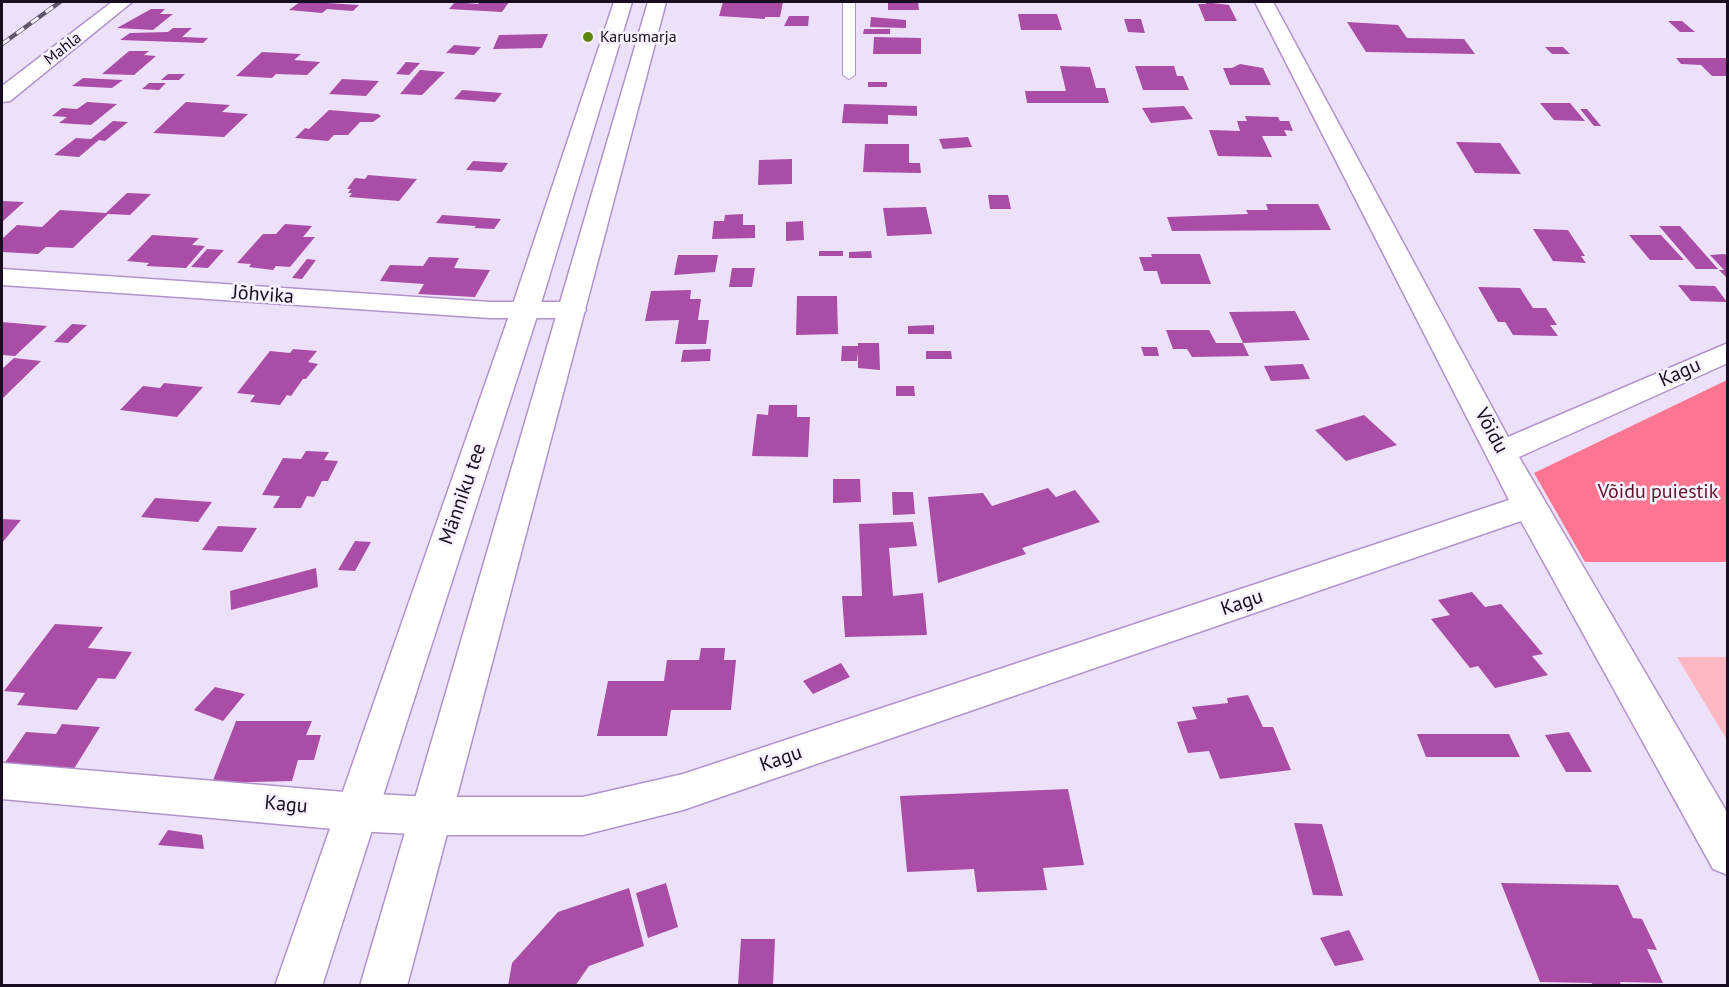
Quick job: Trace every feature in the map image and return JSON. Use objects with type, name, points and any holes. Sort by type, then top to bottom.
[{"type":"street","name":"Mahla","points":[[2,96],[123,2]]},
{"type":"street","name":"Männiku tee","points":[[298,986],[525,310],[623,2]]},
{"type":"street","points":[[383,986],[657,2]]},
{"type":"street","name":"Võidu","points":[[1264,2],[1529,506],[1728,855]]},
{"type":"street","name":"Jõhvika","points":[[2,277],[490,310],[572,310]]},
{"type":"street","name":"Kagu","points":[[1502,452],[1728,352]]},
{"type":"street","name":"Kagu","points":[[2,781],[356,812],[431,816],[584,816],[683,792],[1529,506]]},
{"type":"lane","points":[[849,2],[849,75]]},
{"type":"shaded area","points":[[1677,657],[1727,657],[1727,740]]},
{"type":"green space","name":"Võidu puiestik","points":[[1727,380],[1727,562],[1585,562],[1534,473]]},
{"type":"building","points":[[300,2],[359,5],[353,11],[327,9],[322,13],[289,10]]},
{"type":"building","points":[[455,2],[478,4],[480,2],[509,2],[502,12],[449,9]]},
{"type":"building","points":[[723,2],[783,2],[780,17],[765,17],[765,19],[719,16]]},
{"type":"building","points":[[888,2],[918,2],[919,10],[888,10]]},
{"type":"building","points":[[1205,2],[1229,5],[1237,21],[1205,21],[1198,4],[1206,4]]},
{"type":"building","points":[[151,9],[165,9],[160,14],[173,14],[153,30],[117,28]]},
{"type":"building","points":[[1018,14],[1057,14],[1062,30],[1021,30]]},
{"type":"building","points":[[789,16],[809,16],[808,26],[784,26]]},
{"type":"building","points":[[871,17],[906,20],[906,28],[870,27]]},
{"type":"building","points":[[1124,19],[1141,19],[1145,33],[1128,32]]},
{"type":"building","points":[[1668,21],[1682,21],[1695,32],[1680,32]]},
{"type":"building","points":[[1347,22],[1398,25],[1407,38],[1464,39],[1475,54],[1366,52]]},
{"type":"building","points":[[173,28],[192,28],[182,37],[208,38],[203,43],[120,40],[130,33],[168,32]]},
{"type":"building","points":[[864,29],[890,29],[890,34],[863,34]]},
{"type":"building","points":[[548,34],[542,48],[493,49],[499,35]]},
{"type":"building","points":[[874,37],[921,38],[921,54],[873,54]]},
{"type":"building","points":[[454,45],[481,47],[474,55],[446,53]]},
{"type":"building","points":[[1545,47],[1563,47],[1570,54],[1552,54]]},
{"type":"building","points":[[129,51],[149,51],[144,55],[156,56],[134,75],[102,74]]},
{"type":"building","points":[[262,52],[301,54],[294,60],[320,62],[307,75],[276,74],[272,78],[236,76]]},
{"type":"building","points":[[1676,58],[1728,58],[1728,76],[1712,76],[1701,65],[1681,64]]},
{"type":"building","points":[[406,62],[420,63],[409,75],[396,74]]},
{"type":"building","points":[[1240,64],[1263,68],[1271,85],[1230,85],[1223,68],[1232,68]]},
{"type":"building","points":[[1060,66],[1090,67],[1096,88],[1105,88],[1109,103],[1027,103],[1025,91],[1066,91]]},
{"type":"building","points":[[1135,66],[1174,66],[1177,76],[1183,76],[1189,90],[1143,90]]},
{"type":"building","points":[[420,70],[445,72],[422,95],[400,94]]},
{"type":"building","points":[[168,74],[185,74],[179,80],[161,80]]},
{"type":"building","points":[[83,78],[123,80],[112,88],[72,86]]},
{"type":"building","points":[[342,79],[379,81],[366,96],[329,94]]},
{"type":"building","points":[[868,82],[887,82],[887,87],[868,87]]},
{"type":"building","points":[[149,83],[166,83],[159,90],[142,89]]},
{"type":"building","points":[[462,90],[502,93],[495,102],[454,99]]},
{"type":"building","points":[[87,102],[117,104],[91,125],[59,123],[67,117],[52,116],[62,108],[77,109]]},
{"type":"building","points":[[186,102],[230,105],[222,112],[248,114],[224,137],[153,133]]},
{"type":"building","points":[[1540,103],[1570,103],[1585,121],[1554,120]]},
{"type":"building","points":[[844,104],[917,106],[917,116],[888,115],[888,124],[842,123]]},
{"type":"building","points":[[1184,106],[1193,119],[1151,123],[1142,108]]},
{"type":"building","points":[[1580,109],[1587,109],[1601,126],[1594,126]]},
{"type":"building","points":[[329,110],[381,116],[373,122],[360,122],[348,135],[334,135],[328,141],[295,138],[305,128],[309,129]]},
{"type":"building","points":[[1245,116],[1278,117],[1280,121],[1289,121],[1293,131],[1284,130],[1287,136],[1262,136],[1272,157],[1218,156],[1209,130],[1240,131],[1237,121],[1247,121]]},
{"type":"building","points":[[113,121],[128,122],[105,141],[99,140],[79,157],[54,155],[76,138],[91,139]]},
{"type":"building","points":[[968,137],[972,147],[943,149],[939,139]]},
{"type":"building","points":[[1456,142],[1500,143],[1521,174],[1475,173]]},
{"type":"building","points":[[865,144],[909,144],[909,163],[920,163],[921,173],[863,172]]},
{"type":"building","points":[[792,159],[792,184],[758,185],[759,160]]},
{"type":"building","points":[[473,161],[508,163],[502,172],[466,170]]},
{"type":"building","points":[[368,175],[417,179],[399,201],[349,197],[352,193],[348,193],[351,189],[347,189],[355,178],[365,179]]},
{"type":"building","points":[[127,193],[151,194],[130,215],[108,214],[73,248],[46,247],[38,254],[2,252],[2,239],[17,225],[42,227],[60,210],[106,213]]},
{"type":"building","points":[[988,195],[1008,195],[1011,209],[990,209]]},
{"type":"building","points":[[2,201],[24,202],[2,222]]},
{"type":"building","points":[[1266,204],[1318,204],[1331,230],[1172,231],[1167,217],[1248,214],[1246,210],[1268,210]]},
{"type":"building","points":[[926,207],[932,234],[887,236],[883,208]]},
{"type":"building","points":[[743,214],[743,225],[755,225],[755,238],[712,239],[714,221],[724,221],[725,215]]},
{"type":"building","points":[[442,215],[501,219],[494,229],[474,228],[476,226],[436,223]]},
{"type":"building","points":[[803,221],[804,240],[786,241],[786,222]]},
{"type":"building","points":[[285,224],[312,226],[303,237],[315,237],[290,267],[276,266],[273,270],[237,263],[263,234],[276,234]]},
{"type":"building","points":[[1659,226],[1680,226],[1718,269],[1696,269]]},
{"type":"building","points":[[1533,229],[1568,230],[1585,256],[1581,256],[1586,263],[1553,261]]},
{"type":"building","points":[[152,235],[199,238],[192,245],[205,246],[186,268],[146,266],[149,263],[127,261]]},
{"type":"building","points":[[1629,235],[1661,235],[1684,260],[1650,260]]},
{"type":"building","points":[[207,249],[224,250],[208,268],[191,267]]},
{"type":"building","points":[[819,251],[843,251],[843,256],[819,256]]},
{"type":"building","points":[[871,251],[872,258],[849,258],[849,252]]},
{"type":"building","points":[[1151,254],[1200,254],[1211,284],[1161,284],[1157,271],[1144,271],[1139,257],[1152,257]]},
{"type":"building","points":[[1725,254],[1728,257],[1728,279],[1719,270],[1724,270],[1710,255]]},
{"type":"building","points":[[678,255],[718,255],[715,272],[674,275]]},
{"type":"building","points":[[429,257],[459,258],[454,268],[490,270],[475,297],[418,294],[424,284],[380,281],[390,265],[423,266]]},
{"type":"building","points":[[307,259],[316,260],[302,279],[292,278]]},
{"type":"building","points":[[732,268],[755,268],[752,287],[729,287]]},
{"type":"building","points":[[1678,285],[1715,286],[1727,302],[1691,301]]},
{"type":"building","points":[[1478,287],[1520,288],[1533,308],[1546,308],[1557,325],[1550,325],[1558,336],[1513,335],[1505,322],[1498,322]]},
{"type":"building","points":[[691,290],[690,299],[701,299],[698,320],[709,320],[706,344],[675,344],[679,320],[645,321],[651,291]]},
{"type":"building","points":[[797,296],[837,296],[838,334],[796,335]]},
{"type":"building","points":[[1295,311],[1310,340],[1243,343],[1229,312]]},
{"type":"building","points":[[2,322],[47,326],[15,356],[2,355]]},
{"type":"building","points":[[72,324],[87,325],[68,343],[54,342]]},
{"type":"building","points":[[934,325],[934,334],[908,334],[908,326]]},
{"type":"building","points":[[1166,330],[1209,330],[1216,343],[1243,343],[1249,356],[1192,357],[1187,349],[1173,349]]},
{"type":"building","points":[[858,343],[879,343],[880,370],[858,368],[858,352],[857,361],[841,361],[842,346],[858,346]]},
{"type":"building","points":[[1141,347],[1157,347],[1159,356],[1144,356]]},
{"type":"building","points":[[293,349],[317,351],[308,362],[318,364],[291,396],[287,395],[280,405],[250,402],[255,395],[237,393],[270,351],[290,353]]},
{"type":"building","points":[[711,349],[710,361],[681,362],[683,350]]},
{"type":"building","points":[[926,351],[951,351],[952,359],[926,359]]},
{"type":"building","points":[[14,358],[41,361],[2,399],[2,369]]},
{"type":"building","points":[[1303,364],[1310,379],[1271,381],[1264,366]]},
{"type":"building","points":[[164,383],[203,387],[177,417],[120,410],[143,386],[160,388]]},
{"type":"building","points":[[896,386],[914,386],[915,396],[896,396]]},
{"type":"building","points":[[769,405],[797,405],[797,417],[810,417],[808,457],[752,456],[757,414],[768,415]]},
{"type":"building","points":[[1364,415],[1397,445],[1346,461],[1315,430]]},
{"type":"building","points":[[306,451],[329,452],[324,460],[338,461],[328,481],[322,481],[314,497],[307,496],[301,508],[273,508],[280,496],[262,495],[283,458],[301,459]]},
{"type":"building","points":[[833,479],[860,479],[861,502],[833,503]]},
{"type":"building","points":[[1048,488],[1056,497],[1075,490],[1100,522],[1022,548],[1026,554],[938,583],[928,497],[983,493],[992,506]]},
{"type":"building","points":[[892,492],[913,492],[915,514],[893,515]]},
{"type":"building","points":[[155,498],[212,502],[198,522],[141,517]]},
{"type":"building","points":[[2,519],[21,520],[2,543]]},
{"type":"building","points":[[913,522],[917,546],[889,548],[893,596],[923,593],[927,635],[845,637],[842,596],[862,596],[859,524]]},
{"type":"building","points":[[218,526],[257,528],[242,552],[202,550]]},
{"type":"building","points":[[355,541],[371,542],[355,571],[338,570]]},
{"type":"building","points":[[316,568],[318,587],[231,610],[230,591]]},
{"type":"building","points":[[1472,592],[1485,607],[1501,604],[1543,654],[1532,656],[1548,675],[1495,688],[1478,666],[1470,668],[1431,619],[1450,615],[1438,600]]},
{"type":"building","points":[[55,624],[103,627],[88,648],[132,652],[115,679],[98,678],[77,710],[17,705],[25,693],[4,691]]},
{"type":"building","points":[[701,648],[725,648],[724,660],[736,660],[731,710],[671,710],[667,736],[597,736],[608,681],[664,681],[667,660],[699,660]]},
{"type":"building","points":[[841,663],[850,677],[813,694],[803,681]]},
{"type":"building","points":[[215,687],[245,694],[223,721],[194,710]]},
{"type":"building","points":[[1248,695],[1263,727],[1273,727],[1291,770],[1220,779],[1209,751],[1188,753],[1177,722],[1197,719],[1192,707],[1228,703],[1227,698]]},
{"type":"building","points":[[236,721],[312,721],[306,735],[321,735],[314,760],[298,760],[292,781],[212,783]]},
{"type":"building","points":[[62,724],[100,727],[72,772],[2,767],[26,732],[56,734]]},
{"type":"building","points":[[1569,732],[1592,772],[1566,772],[1545,735]]},
{"type":"building","points":[[1417,734],[1509,734],[1520,757],[1426,757]]},
{"type":"building","points":[[1068,789],[1084,865],[1043,868],[1047,890],[977,892],[974,869],[907,872],[900,796]]},
{"type":"building","points":[[1294,823],[1322,824],[1343,896],[1313,895]]},
{"type":"building","points":[[168,830],[202,835],[204,849],[158,845]]},
{"type":"building","points":[[666,883],[678,927],[648,938],[636,893]]},
{"type":"building","points":[[1501,883],[1618,885],[1633,918],[1642,919],[1657,950],[1647,949],[1663,983],[1620,982],[1621,986],[1593,986],[1592,983],[1540,982]]},
{"type":"building","points":[[629,888],[644,946],[589,966],[575,986],[508,986],[512,963],[558,912]]},
{"type":"building","points":[[1349,930],[1364,960],[1335,966],[1320,938]]},
{"type":"building","points":[[741,939],[775,939],[773,986],[738,986]]},
{"type":"railway","points":[[2,44],[60,2]]},
{"type":"place","name":"Karusmarja","points":[[588,37]]}]
